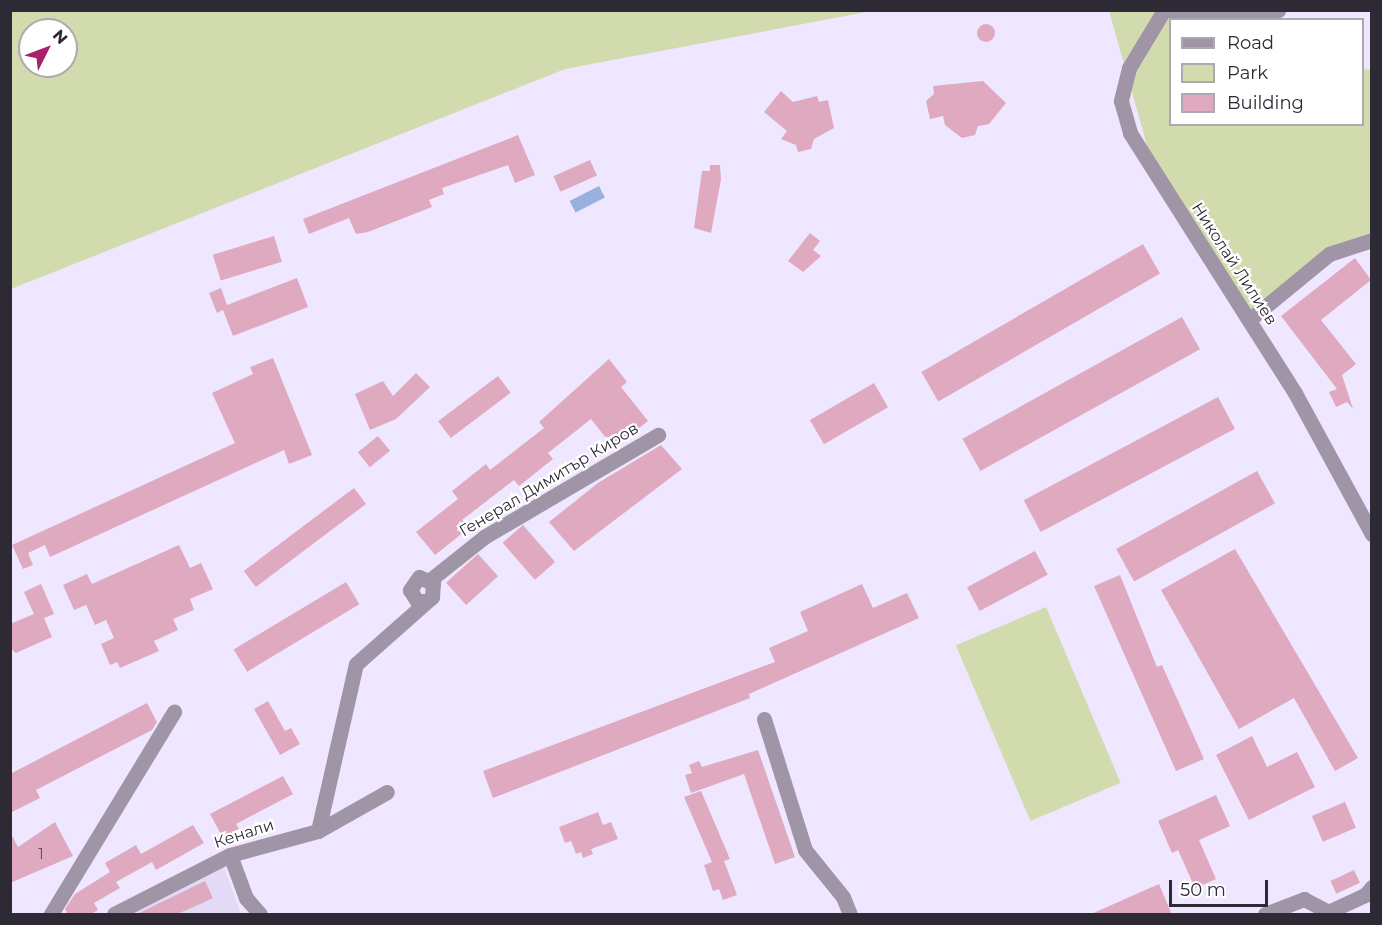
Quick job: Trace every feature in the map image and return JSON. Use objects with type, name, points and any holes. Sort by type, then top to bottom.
[{"type":"street","points":[[1165,10],[1243,17],[1278,10]]},
{"type":"street","name":"Николай Лилиев","points":[[1165,10],[1129,68],[1121,101],[1130,133],[1295,393],[1371,534]]},
{"type":"street","points":[[1249,320],[1329,254],[1371,240]]},
{"type":"street","name":"Генерал Димитър Киров","points":[[411,594],[415,579],[430,580],[484,537],[658,435]]},
{"type":"street","points":[[318,831],[356,664],[434,594],[430,580]]},
{"type":"street","points":[[409,616],[411,594],[425,602]]},
{"type":"street","points":[[51,915],[174,712]]},
{"type":"street","points":[[764,719],[805,850],[812,864],[843,897],[850,915]]},
{"type":"street","name":"Кенали","points":[[114,915],[230,855],[318,831],[387,792]]},
{"type":"street","points":[[230,855],[246,898],[260,915]]},
{"type":"street","points":[[1265,915],[1304,899],[1328,912],[1365,895],[1371,887]]},
{"type":"shaded area","points":[[224,867],[241,914],[127,914]]},
{"type":"green space","points":[[11,10],[872,10],[565,69],[11,289]]},
{"type":"green space","points":[[1109,11],[1171,11],[1171,18],[1169,18],[1169,126],[1364,126],[1364,69],[1371,70],[1371,250],[1353,247],[1256,318],[1150,156]]},
{"type":"green space","points":[[1046,607],[1121,783],[1030,821],[956,645]]},
{"type":"water","points":[[599,186],[605,198],[575,213],[570,201]]},
{"type":"building","points":[[982,24],[990,24],[995,29],[993,40],[982,42],[977,37],[977,29]]},
{"type":"building","points":[[983,81],[1006,103],[989,124],[978,126],[975,135],[962,138],[945,125],[943,116],[930,119],[926,101],[934,94],[933,86]]},
{"type":"building","points":[[781,91],[793,102],[817,96],[819,102],[828,100],[834,128],[814,139],[811,149],[798,152],[796,145],[781,139],[787,131],[764,112]]},
{"type":"building","points":[[518,135],[535,175],[515,183],[508,165],[442,188],[444,194],[429,200],[432,207],[368,232],[356,234],[349,218],[309,234],[303,219]]},
{"type":"building","points":[[590,160],[597,176],[560,192],[553,176]]},
{"type":"building","points":[[710,165],[720,165],[721,179],[711,233],[694,228],[702,171],[710,171]]},
{"type":"building","points":[[810,233],[820,241],[813,250],[821,256],[803,272],[788,261]]},
{"type":"building","points":[[274,236],[282,262],[221,281],[213,255]]},
{"type":"building","points":[[1143,244],[1160,273],[938,401],[921,372]]},
{"type":"building","points":[[1355,258],[1371,280],[1321,320],[1356,364],[1342,375],[1353,409],[1347,402],[1336,407],[1329,392],[1337,389],[1281,316]]},
{"type":"building","points":[[297,278],[308,307],[233,336],[223,310],[217,313],[209,293],[221,288],[227,305]]},
{"type":"building","points":[[1182,317],[1200,349],[980,471],[962,439]]},
{"type":"building","points":[[273,358],[312,455],[289,464],[284,450],[50,557],[45,545],[28,553],[33,565],[23,569],[12,545],[235,443],[212,393],[253,374],[250,367]]},
{"type":"building","points":[[609,359],[627,382],[621,387],[648,421],[614,448],[591,419],[548,453],[553,459],[519,486],[514,480],[462,520],[469,528],[435,555],[416,532],[458,499],[452,491],[486,464],[490,470],[544,428],[539,422]]},
{"type":"building","points":[[416,373],[430,387],[396,419],[370,430],[355,394],[383,381],[393,396]]},
{"type":"building","points":[[498,376],[511,393],[451,438],[438,421]]},
{"type":"building","points":[[874,383],[888,407],[824,444],[810,420]]},
{"type":"building","points":[[1218,397],[1235,429],[1041,532],[1024,500]]},
{"type":"building","points":[[378,436],[390,451],[370,467],[358,452]]},
{"type":"building","points":[[661,445],[682,469],[574,551],[549,522],[598,483]]},
{"type":"building","points":[[1257,471],[1275,503],[1134,581],[1116,549]]},
{"type":"building","points":[[354,488],[366,504],[256,587],[244,571]]},
{"type":"building","points":[[523,525],[555,562],[535,580],[503,543]]},
{"type":"building","points":[[179,545],[190,568],[201,563],[213,589],[190,599],[194,610],[173,619],[178,630],[154,641],[159,651],[120,668],[117,662],[110,665],[101,644],[114,638],[106,620],[95,625],[86,605],[74,610],[63,585],[87,574],[92,584]]},
{"type":"building","points":[[1235,549],[1358,758],[1335,771],[1294,698],[1239,729],[1161,590]]},
{"type":"building","points":[[1035,551],[1048,575],[980,611],[967,587]]},
{"type":"building","points":[[478,554],[498,576],[466,605],[446,583]]},
{"type":"building","points":[[1120,575],[1157,667],[1162,665],[1204,759],[1176,771],[1094,586]]},
{"type":"building","points":[[346,582],[359,604],[247,672],[234,649]]},
{"type":"building","points":[[41,584],[54,614],[44,618],[52,637],[16,653],[10,648],[10,624],[34,614],[24,592]]},
{"type":"building","points":[[862,584],[873,608],[907,593],[919,618],[749,694],[750,698],[493,798],[483,771],[775,662],[769,648],[808,631],[800,612]]},
{"type":"building","points":[[268,701],[285,731],[291,728],[300,744],[280,755],[254,709]]},
{"type":"building","points":[[147,703],[157,722],[152,730],[36,790],[40,798],[10,813],[10,774]]},
{"type":"building","points":[[1252,736],[1267,767],[1297,752],[1315,787],[1249,820],[1216,755]]},
{"type":"building","points":[[758,750],[795,857],[775,864],[744,774],[691,793],[685,775],[692,773],[689,765],[699,761],[702,767]]},
{"type":"building","points":[[283,776],[293,794],[236,824],[239,829],[223,838],[210,814]]},
{"type":"building","points":[[701,791],[730,859],[724,861],[737,895],[723,900],[719,889],[713,891],[704,865],[712,862],[684,797]]},
{"type":"building","points":[[1216,795],[1230,826],[1199,840],[1216,879],[1195,888],[1178,850],[1172,853],[1158,821]]},
{"type":"building","points":[[1345,802],[1356,828],[1323,842],[1312,816]]},
{"type":"building","points":[[598,812],[603,825],[611,822],[618,839],[591,849],[593,854],[583,858],[581,852],[576,854],[571,841],[565,843],[559,827]]},
{"type":"building","points":[[55,822],[73,856],[10,883],[10,832],[18,847]]},
{"type":"building","points":[[193,825],[204,843],[156,870],[152,862],[116,882],[120,888],[94,903],[98,910],[90,915],[68,915],[65,909],[75,894],[110,872],[105,863],[136,845],[141,854]]},
{"type":"building","points":[[1354,870],[1360,883],[1336,894],[1330,881]]},
{"type":"building","points":[[205,881],[213,898],[175,915],[135,915]]},
{"type":"building","points":[[1159,884],[1172,915],[1089,915]]}]
